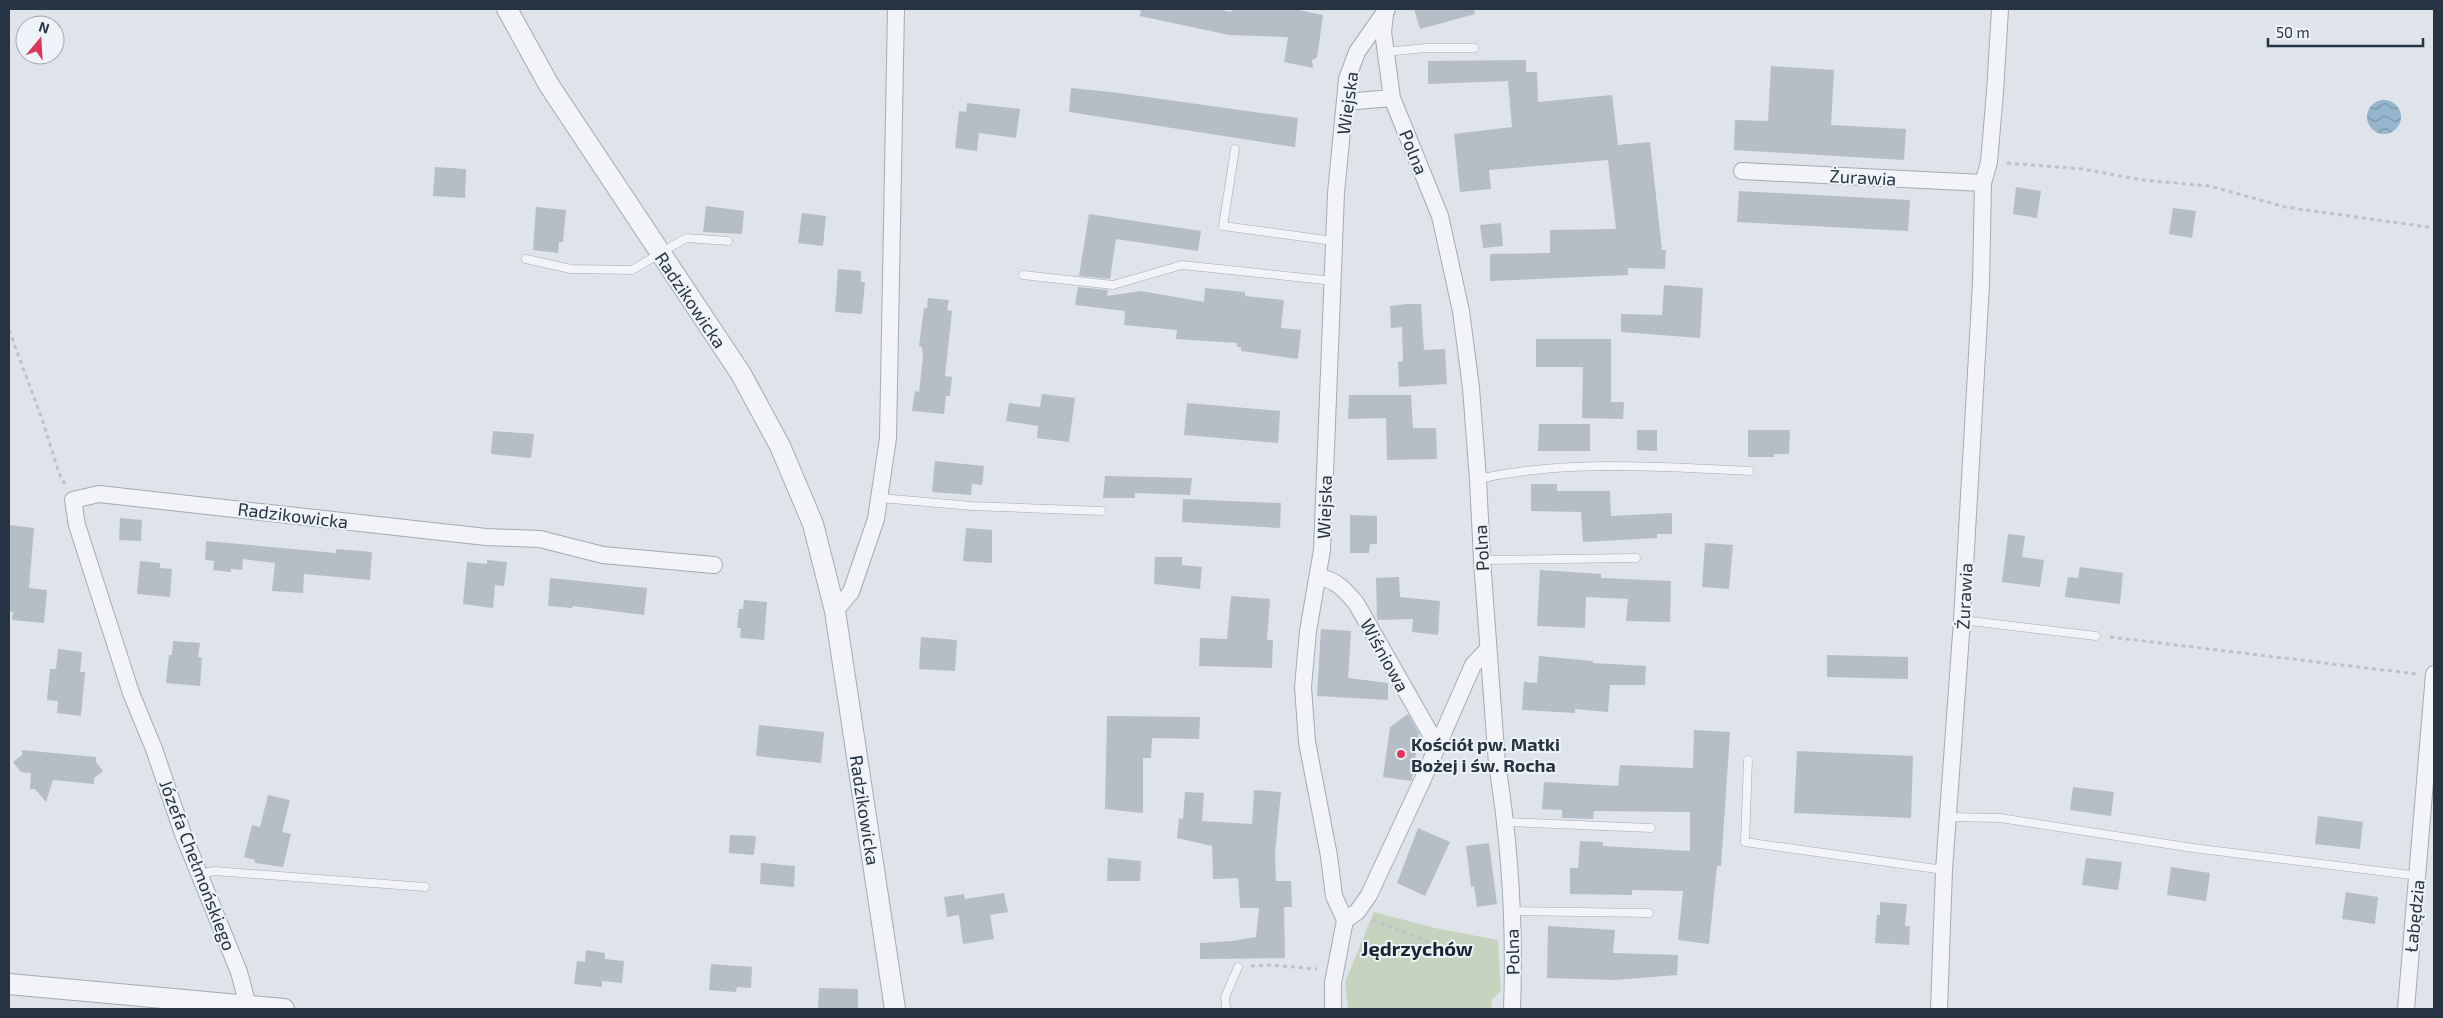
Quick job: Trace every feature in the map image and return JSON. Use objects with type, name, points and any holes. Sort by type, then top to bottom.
[{"type":"street","name":"Radzikowicka","points":[[507,9],[549,85],[741,374],[780,446],[813,524],[835,611],[895,1009]]},
{"type":"street","points":[[835,611],[851,592],[859,573],[881,498],[888,438],[896,9]]},
{"type":"street","name":"Żurawia","points":[[1939,1009],[1944,870],[1962,620],[1981,284],[1983,184],[1989,162],[2000,9]]},
{"type":"street","name":"Polna","points":[[1386,12],[1385,52],[1392,98],[1440,216],[1461,311],[1470,379],[1488,649],[1511,911],[1514,959],[1512,1009]]},
{"type":"street","name":"Wiejska","points":[[1351,916],[1334,896],[1330,856],[1307,742],[1303,687],[1308,631],[1322,550],[1336,193],[1347,79],[1357,52],[1386,12]]},
{"type":"street","points":[[1346,102],[1392,98]]},
{"type":"street","name":"Żurawia","points":[[1742,171],[1983,184]]},
{"type":"street","name":"Radzikowicka","points":[[73,500],[99,494],[486,536],[540,539],[603,554],[714,565]]},
{"type":"street","name":"Józefa Chełmońskiego","points":[[73,500],[77,525],[131,693],[239,972],[248,1006]]},
{"type":"street","name":"Wiśniowa","points":[[1319,576],[1342,586],[1356,603],[1438,747]]},
{"type":"street","points":[[1333,1009],[1335,971],[1351,916],[1369,895],[1438,747],[1473,665],[1488,649]]},
{"type":"street","name":"Łabędzia","points":[[2406,1009],[2419,876],[2434,675]]},
{"type":"street","points":[[9,984],[284,1009]]},
{"type":"lane","points":[[1385,52],[1426,48],[1474,48]]},
{"type":"lane","points":[[1235,149],[1223,226],[1334,241]]},
{"type":"lane","points":[[526,259],[570,269],[632,270],[686,238],[728,241]]},
{"type":"lane","points":[[1023,275],[1113,285],[1182,265],[1333,281]]},
{"type":"lane","points":[[1478,479],[1509,472],[1582,465],[1626,465],[1749,471]]},
{"type":"lane","points":[[881,498],[972,506],[1101,512]]},
{"type":"lane","points":[[1482,560],[1636,558]]},
{"type":"lane","points":[[1962,620],[2096,636]]},
{"type":"lane","points":[[1748,760],[1745,842],[1944,870]]},
{"type":"lane","points":[[1948,817],[2000,818],[2193,848],[2419,876]]},
{"type":"lane","points":[[1504,822],[1651,828]]},
{"type":"lane","points":[[200,874],[214,871],[425,887]]},
{"type":"lane","points":[[1511,911],[1649,912]]},
{"type":"lane","points":[[1226,1009],[1225,997],[1238,967]]},
{"type":"path","points":[[1989,162],[2082,169],[2142,180],[2210,186],[2285,207],[2434,228]]},
{"type":"path","points":[[9,330],[42,419],[59,473],[73,500]]},
{"type":"path","points":[[2096,636],[2434,675]]},
{"type":"path","points":[[1351,916],[1429,942]]},
{"type":"path","points":[[1238,967],[1270,965],[1335,971]]},
{"type":"green space","points":[[1374,912],[1435,928],[1498,940],[1501,991],[1492,999],[1491,1009],[1348,1009],[1345,982]]},
{"type":"water","points":[[2384,100],[2391,101],[2396,105],[2400,110],[2400,124],[2396,129],[2391,133],[2384,134],[2377,133],[2372,129],[2368,124],[2367,117],[2368,110],[2372,105],[2377,101]]},
{"type":"building","points":[[1141,9],[1216,9],[1231,12],[1232,9],[1293,9],[1323,15],[1317,58],[1312,60],[1313,68],[1284,62],[1288,37],[1229,35],[1140,16]]},
{"type":"building","points":[[1414,9],[1474,9],[1475,14],[1420,29]]},
{"type":"building","points":[[1526,60],[1526,72],[1537,72],[1538,102],[1612,95],[1618,145],[1650,142],[1662,250],[1666,250],[1665,269],[1628,268],[1628,275],[1490,281],[1490,254],[1550,253],[1550,230],[1616,229],[1608,160],[1489,170],[1491,189],[1460,192],[1454,134],[1512,127],[1508,81],[1428,84],[1428,61]]},
{"type":"building","points":[[1771,66],[1834,70],[1831,125],[1906,129],[1904,160],[1734,150],[1735,120],[1768,121]]},
{"type":"building","points":[[1071,88],[1298,118],[1295,147],[1069,112]]},
{"type":"building","points":[[967,103],[1020,109],[1016,138],[979,133],[977,151],[955,148],[959,111],[966,112]]},
{"type":"building","points":[[435,167],[466,169],[465,198],[433,196]]},
{"type":"building","points":[[2016,187],[2041,191],[2037,218],[2013,214]]},
{"type":"building","points":[[1739,191],[1910,200],[1908,231],[1737,222]]},
{"type":"building","points":[[706,206],[744,211],[742,234],[703,232]]},
{"type":"building","points":[[536,207],[566,210],[563,242],[559,242],[558,253],[533,250]]},
{"type":"building","points":[[2173,208],[2196,211],[2192,238],[2169,234]]},
{"type":"building","points":[[802,213],[826,216],[823,246],[798,243]]},
{"type":"building","points":[[1089,214],[1201,231],[1198,251],[1116,239],[1110,279],[1079,276]]},
{"type":"building","points":[[1501,223],[1503,246],[1483,248],[1480,225]]},
{"type":"building","points":[[838,269],[861,271],[861,282],[865,282],[862,314],[835,312]]},
{"type":"building","points":[[1664,285],[1703,288],[1700,338],[1621,332],[1621,314],[1662,315]]},
{"type":"building","points":[[1078,287],[1108,290],[1107,296],[1141,291],[1204,302],[1205,288],[1245,292],[1245,296],[1284,300],[1281,328],[1301,330],[1298,359],[1241,351],[1241,347],[1237,347],[1237,343],[1176,339],[1177,330],[1124,325],[1125,311],[1075,305]]},
{"type":"building","points":[[928,298],[949,300],[947,310],[952,311],[945,376],[952,377],[950,396],[946,396],[944,414],[912,411],[915,391],[919,392],[923,357],[922,347],[919,346],[924,308],[927,308]]},
{"type":"building","points":[[1421,304],[1424,350],[1445,349],[1447,384],[1399,387],[1398,362],[1403,361],[1402,327],[1391,328],[1390,306]]},
{"type":"building","points":[[1536,339],[1611,339],[1611,402],[1624,402],[1623,419],[1582,418],[1583,367],[1536,367]]},
{"type":"building","points":[[1042,394],[1075,398],[1069,442],[1037,438],[1038,426],[1006,421],[1009,403],[1040,407]]},
{"type":"building","points":[[1349,395],[1411,395],[1413,428],[1436,428],[1437,459],[1387,460],[1386,418],[1348,419]]},
{"type":"building","points":[[1187,403],[1280,411],[1278,443],[1184,435]]},
{"type":"building","points":[[1539,424],[1590,424],[1590,451],[1538,451]]},
{"type":"building","points":[[1637,430],[1657,430],[1657,451],[1637,450]]},
{"type":"building","points":[[1748,430],[1790,430],[1789,454],[1774,454],[1774,457],[1748,457]]},
{"type":"building","points":[[493,431],[534,434],[531,458],[491,454]]},
{"type":"building","points":[[935,461],[984,466],[982,485],[972,484],[971,495],[932,492]]},
{"type":"building","points":[[1105,476],[1192,478],[1190,495],[1135,493],[1135,498],[1103,498]]},
{"type":"building","points":[[1531,484],[1557,484],[1557,491],[1610,491],[1611,516],[1672,513],[1672,534],[1657,534],[1657,538],[1583,542],[1581,512],[1531,511]]},
{"type":"building","points":[[1183,499],[1281,503],[1280,528],[1182,522]]},
{"type":"building","points":[[1350,515],[1377,516],[1377,544],[1370,544],[1369,553],[1350,553]]},
{"type":"building","points":[[120,518],[142,520],[141,541],[119,540]]},
{"type":"building","points":[[9,525],[34,528],[29,588],[47,590],[44,623],[12,620],[13,612],[9,611]]},
{"type":"building","points":[[966,528],[992,530],[992,563],[963,561]]},
{"type":"building","points":[[2008,534],[2025,536],[2022,557],[2044,560],[2040,587],[2002,582]]},
{"type":"building","points":[[206,541],[336,553],[336,549],[372,552],[370,580],[304,574],[303,593],[272,591],[275,563],[243,559],[242,570],[231,569],[231,572],[213,570],[214,561],[205,560]]},
{"type":"building","points":[[1705,543],[1733,545],[1729,589],[1702,587]]},
{"type":"building","points":[[1155,557],[1182,557],[1182,565],[1202,567],[1200,589],[1154,584]]},
{"type":"building","points":[[487,560],[507,562],[504,586],[495,585],[493,608],[463,604],[467,562],[487,564]]},
{"type":"building","points":[[140,561],[160,563],[160,568],[172,569],[170,597],[137,594]]},
{"type":"building","points":[[2080,567],[2123,573],[2120,604],[2065,597],[2068,577],[2078,578]]},
{"type":"building","points":[[1540,570],[1601,574],[1601,578],[1671,581],[1670,622],[1626,621],[1628,599],[1586,597],[1585,628],[1537,626]]},
{"type":"building","points":[[1399,577],[1400,597],[1440,601],[1438,635],[1412,632],[1413,619],[1377,620],[1376,578]]},
{"type":"building","points":[[550,578],[647,588],[644,615],[573,606],[572,608],[548,606]]},
{"type":"building","points":[[1231,596],[1270,599],[1267,640],[1273,640],[1272,668],[1199,666],[1200,638],[1227,639]]},
{"type":"building","points":[[744,600],[767,602],[764,640],[740,638],[741,628],[737,628],[739,609],[743,609]]},
{"type":"building","points":[[1321,629],[1351,631],[1348,678],[1388,683],[1388,700],[1317,696]]},
{"type":"building","points":[[921,637],[957,640],[955,671],[919,669]]},
{"type":"building","points":[[173,641],[200,643],[198,657],[202,658],[200,686],[166,683],[169,655],[172,655]]},
{"type":"building","points":[[58,649],[82,652],[80,672],[85,672],[81,716],[57,713],[58,701],[47,700],[50,669],[56,669]]},
{"type":"building","points":[[1827,655],[1908,657],[1908,679],[1827,677]]},
{"type":"building","points":[[1539,656],[1593,661],[1593,663],[1646,666],[1645,685],[1610,685],[1608,712],[1575,709],[1575,713],[1522,710],[1524,682],[1537,683]]},
{"type":"building","name":"Kościół pw. Matki Bożej i św. Rocha","points":[[1408,714],[1419,733],[1412,779],[1411,781],[1383,777],[1390,727]]},
{"type":"building","points":[[1107,716],[1200,717],[1199,739],[1152,738],[1151,758],[1143,758],[1143,813],[1105,809]]},
{"type":"building","points":[[759,725],[824,732],[821,763],[756,756]]},
{"type":"building","points":[[1694,730],[1730,732],[1721,866],[1717,866],[1709,944],[1678,940],[1683,891],[1632,890],[1632,895],[1570,894],[1570,868],[1578,868],[1580,841],[1603,842],[1603,846],[1690,851],[1690,812],[1594,811],[1593,819],[1562,818],[1562,810],[1542,809],[1544,782],[1618,786],[1620,765],[1693,768]]},
{"type":"building","points":[[22,750],[96,757],[96,762],[103,771],[94,778],[94,784],[53,780],[46,802],[35,789],[30,789],[31,773],[21,772],[13,762],[22,755]]},
{"type":"building","points":[[1797,751],[1913,756],[1911,818],[1794,813]]},
{"type":"building","points":[[2073,787],[2114,792],[2111,816],[2070,810]]},
{"type":"building","points":[[1254,790],[1281,792],[1275,853],[1276,881],[1291,881],[1292,907],[1284,907],[1285,958],[1200,959],[1200,943],[1256,937],[1259,908],[1240,908],[1238,878],[1213,879],[1212,846],[1177,838],[1179,818],[1183,819],[1185,792],[1204,793],[1202,821],[1252,824]]},
{"type":"building","points":[[268,795],[290,800],[282,832],[291,834],[283,867],[255,863],[255,860],[244,857],[252,825],[260,827]]},
{"type":"building","points":[[2318,816],[2363,822],[2360,849],[2315,844]]},
{"type":"building","points":[[1418,828],[1450,842],[1425,896],[1397,883]]},
{"type":"building","points":[[730,835],[756,836],[754,855],[729,853]]},
{"type":"building","points":[[1489,843],[1497,904],[1477,907],[1474,886],[1471,887],[1466,846]]},
{"type":"building","points":[[1108,858],[1141,861],[1140,881],[1107,881]]},
{"type":"building","points":[[2086,858],[2122,862],[2118,890],[2082,885]]},
{"type":"building","points":[[761,863],[795,866],[794,887],[760,884]]},
{"type":"building","points":[[2171,867],[2210,873],[2206,901],[2167,895]]},
{"type":"building","points":[[2346,892],[2378,897],[2375,924],[2342,919]]},
{"type":"building","points":[[1004,893],[1008,912],[990,915],[994,939],[963,944],[959,915],[947,917],[944,897],[964,894],[965,899]]},
{"type":"building","points":[[1880,902],[1907,904],[1905,926],[1910,926],[1909,945],[1875,943],[1877,915],[1880,915]]},
{"type":"building","points":[[1548,926],[1615,930],[1613,953],[1678,955],[1677,975],[1615,980],[1547,978]]},
{"type":"building","points":[[586,950],[605,953],[605,959],[624,961],[622,983],[602,981],[602,987],[574,984],[577,961],[585,962]]},
{"type":"building","points":[[711,964],[752,967],[751,988],[737,987],[736,992],[709,990]]},
{"type":"building","points":[[819,988],[858,989],[858,1009],[818,1009]]},
{"type":"place","name":"Kościół pw. Matki Bożej i św. Rocha","points":[[1401,754]]},
{"type":"district","name":"Jędrzychów","points":[[1417,948]]}]
